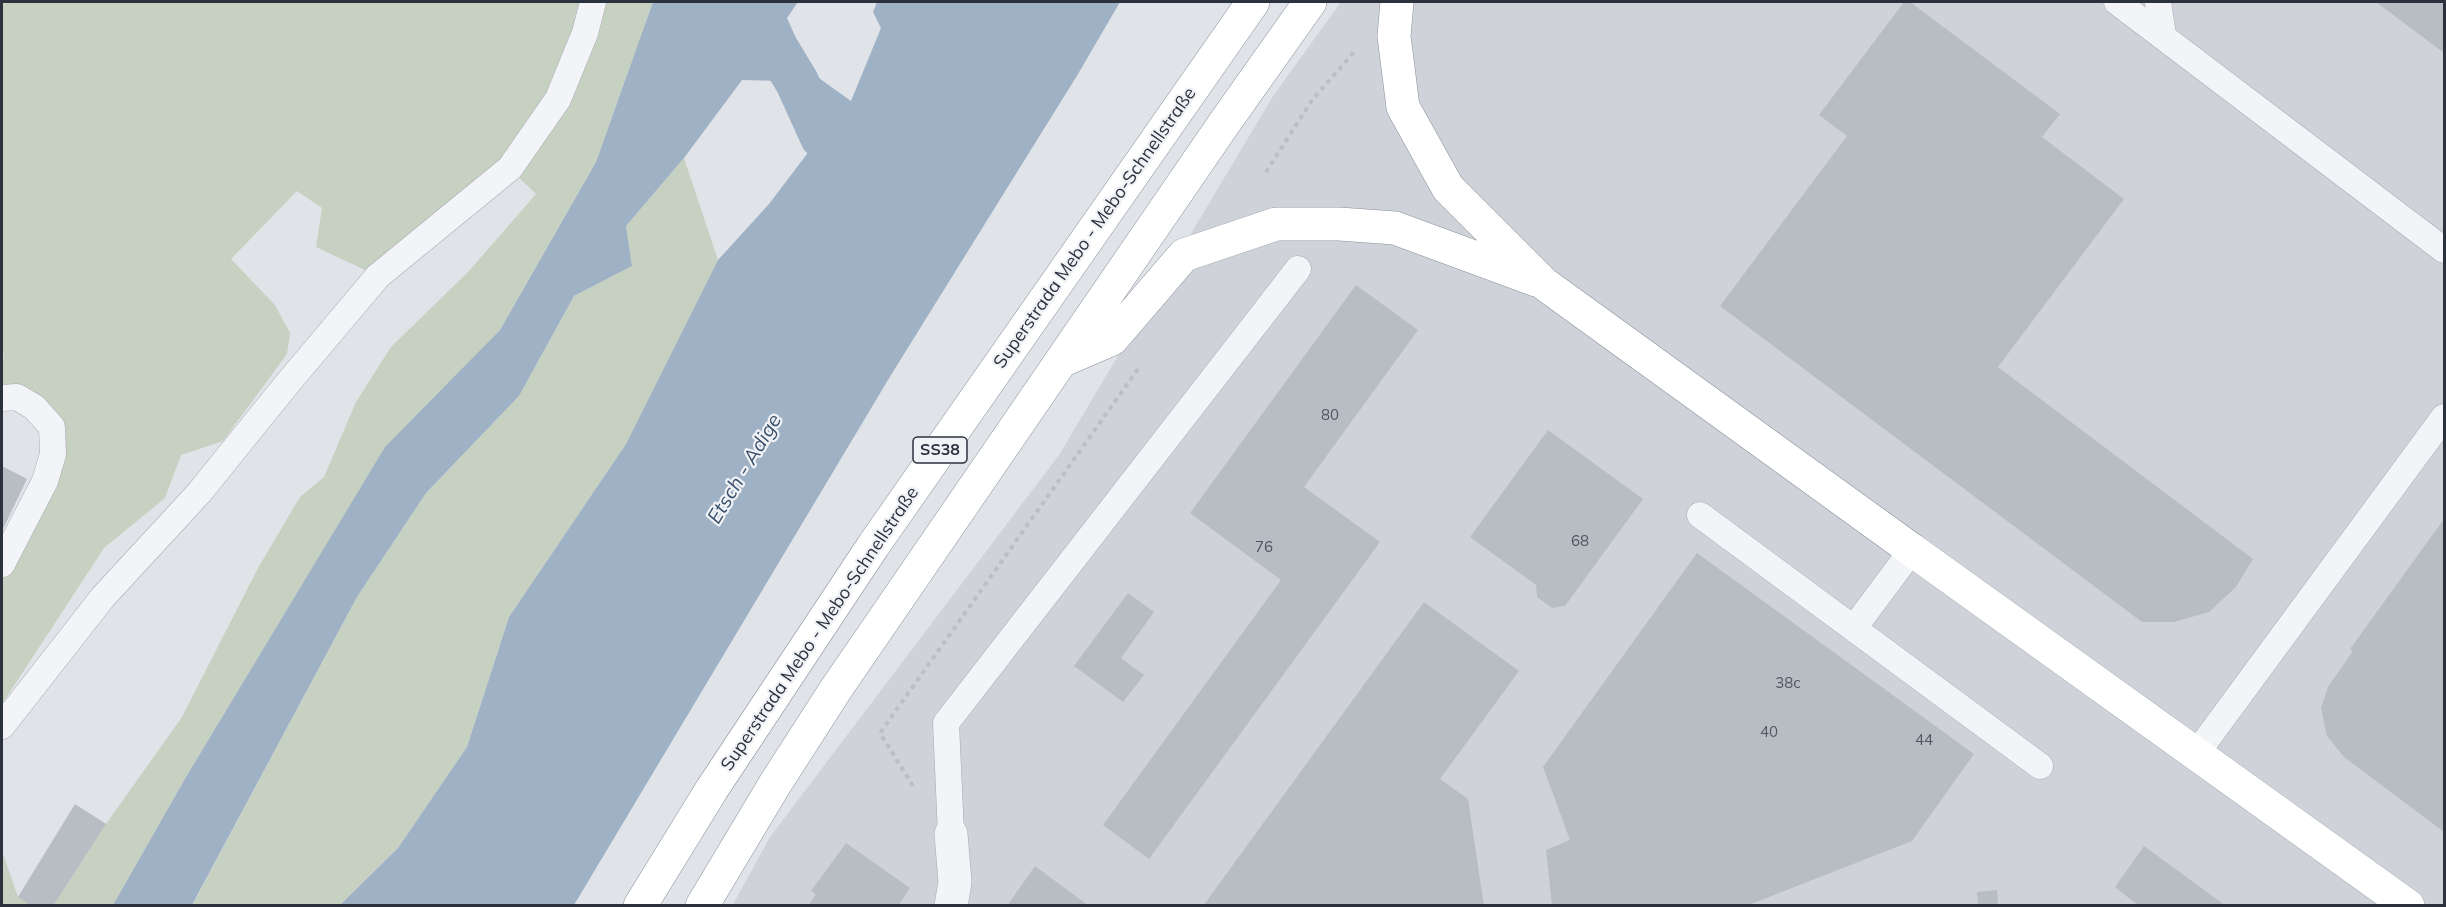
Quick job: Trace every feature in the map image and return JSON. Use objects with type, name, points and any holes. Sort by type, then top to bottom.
[{"type":"main road","name":"Superstrada Mebo - Mebo-Schnellstraße","points":[[640,906],[712,789],[873,546],[1253,2]]},
{"type":"main road","name":"SS38","points":[[702,906],[762,804],[836,689],[1223,124],[1310,2]]},
{"type":"main road","points":[[1397,2],[1394,36],[1403,107],[1448,188],[1543,283],[2408,906]]},
{"type":"main road","points":[[1063,360],[1112,339],[1184,255],[1276,224],[1339,224],[1395,228],[1543,283]]},
{"type":"street","points":[[951,834],[955,882],[951,906]]},
{"type":"lane","points":[[2,726],[103,597],[199,493],[378,276],[510,168],[558,99],[585,33],[593,2]]},
{"type":"lane","points":[[2117,2],[2445,250]]},
{"type":"lane","points":[[2158,2],[2163,35]]},
{"type":"lane","points":[[951,834],[946,723],[1298,269]]},
{"type":"lane","points":[[2,398],[17,397],[34,407],[52,427],[53,454],[45,481],[2,564]]},
{"type":"lane","points":[[2196,754],[2445,417]]},
{"type":"lane","points":[[1700,515],[2040,766]]},
{"type":"lane","points":[[1854,628],[1912,550]]},
{"type":"path","points":[[1266,172],[1312,100],[1364,41]]},
{"type":"path","points":[[1080,450],[1140,367]]},
{"type":"shaded area","points":[[1341,2],[2444,2],[2444,905],[732,906],[770,837],[1059,455],[1273,96]]},
{"type":"green space","points":[[2,2],[653,2],[596,162],[500,330],[385,448],[186,777],[113,905],[53,905],[106,824],[182,717],[258,568],[300,497],[324,477],[356,402],[391,347],[468,272],[536,194],[510,169],[378,276],[316,247],[322,208],[297,191],[231,259],[275,305],[290,333],[287,354],[223,441],[181,455],[165,498],[104,548],[2,704],[2,564],[52,427],[2,398],[4,354],[2,350]]},
{"type":"green space","points":[[684,158],[718,260],[626,444],[509,617],[467,747],[398,848],[340,905],[192,906],[357,597],[426,493],[519,396],[574,296],[632,266],[626,226]]},
{"type":"green space","points":[[2,851],[18,897],[31,905],[2,905]]},
{"type":"water","points":[[653,2],[798,2],[787,18],[806,61],[781,81],[742,80],[684,158],[626,226],[632,266],[574,296],[519,396],[426,493],[357,597],[192,905],[113,905],[186,777],[385,447],[500,330],[596,162]]},
{"type":"water","name":"Etsch - Adige","points":[[877,2],[1120,2],[1078,74],[891,375],[574,905],[340,905],[398,848],[467,747],[509,617],[626,444],[718,260],[769,204],[810,150],[789,88],[809,71],[851,101],[881,28],[873,12]]},
{"type":"building","points":[[1904,2],[1910,2],[2060,114],[2042,137],[2124,199],[1998,367],[2253,559],[2236,587],[2209,612],[2174,622],[2142,622],[1720,306],[1847,136],[1819,115]]},
{"type":"building","points":[[2376,2],[2444,2],[2444,53]]},
{"type":"building","points":[[1356,285],[1418,330],[1304,487],[1380,542],[1149,859],[1103,825],[1281,580],[1190,513]]},
{"type":"building","points":[[1548,430],[1643,499],[1565,606],[1552,608],[1537,597],[1536,585],[1470,537]]},
{"type":"building","points":[[2,466],[27,479],[2,531]]},
{"type":"building","points":[[2444,519],[2444,832],[2344,757],[2327,736],[2321,708],[2328,687],[2353,651],[2350,649]]},
{"type":"building","points":[[1697,553],[1974,754],[1912,841],[1746,906],[1552,906],[1546,850],[1570,840],[1543,767]]},
{"type":"building","points":[[1128,593],[1154,612],[1121,658],[1144,675],[1123,702],[1074,666]]},
{"type":"building","points":[[1424,602],[1519,671],[1440,779],[1468,799],[1484,906],[1203,906]]},
{"type":"building","points":[[75,804],[106,824],[53,906],[31,906],[18,897]]},
{"type":"building","points":[[846,843],[910,888],[898,906],[808,906],[816,894],[811,891]]},
{"type":"building","points":[[2144,846],[2226,906],[2139,906],[2115,887]]},
{"type":"building","points":[[1035,866],[1089,906],[1007,906]]},
{"type":"building","points":[[1997,890],[1998,906],[1978,906],[1977,892]]},
{"type":"waterway","points":[[759,2],[762,24],[797,82],[822,137]]}]
